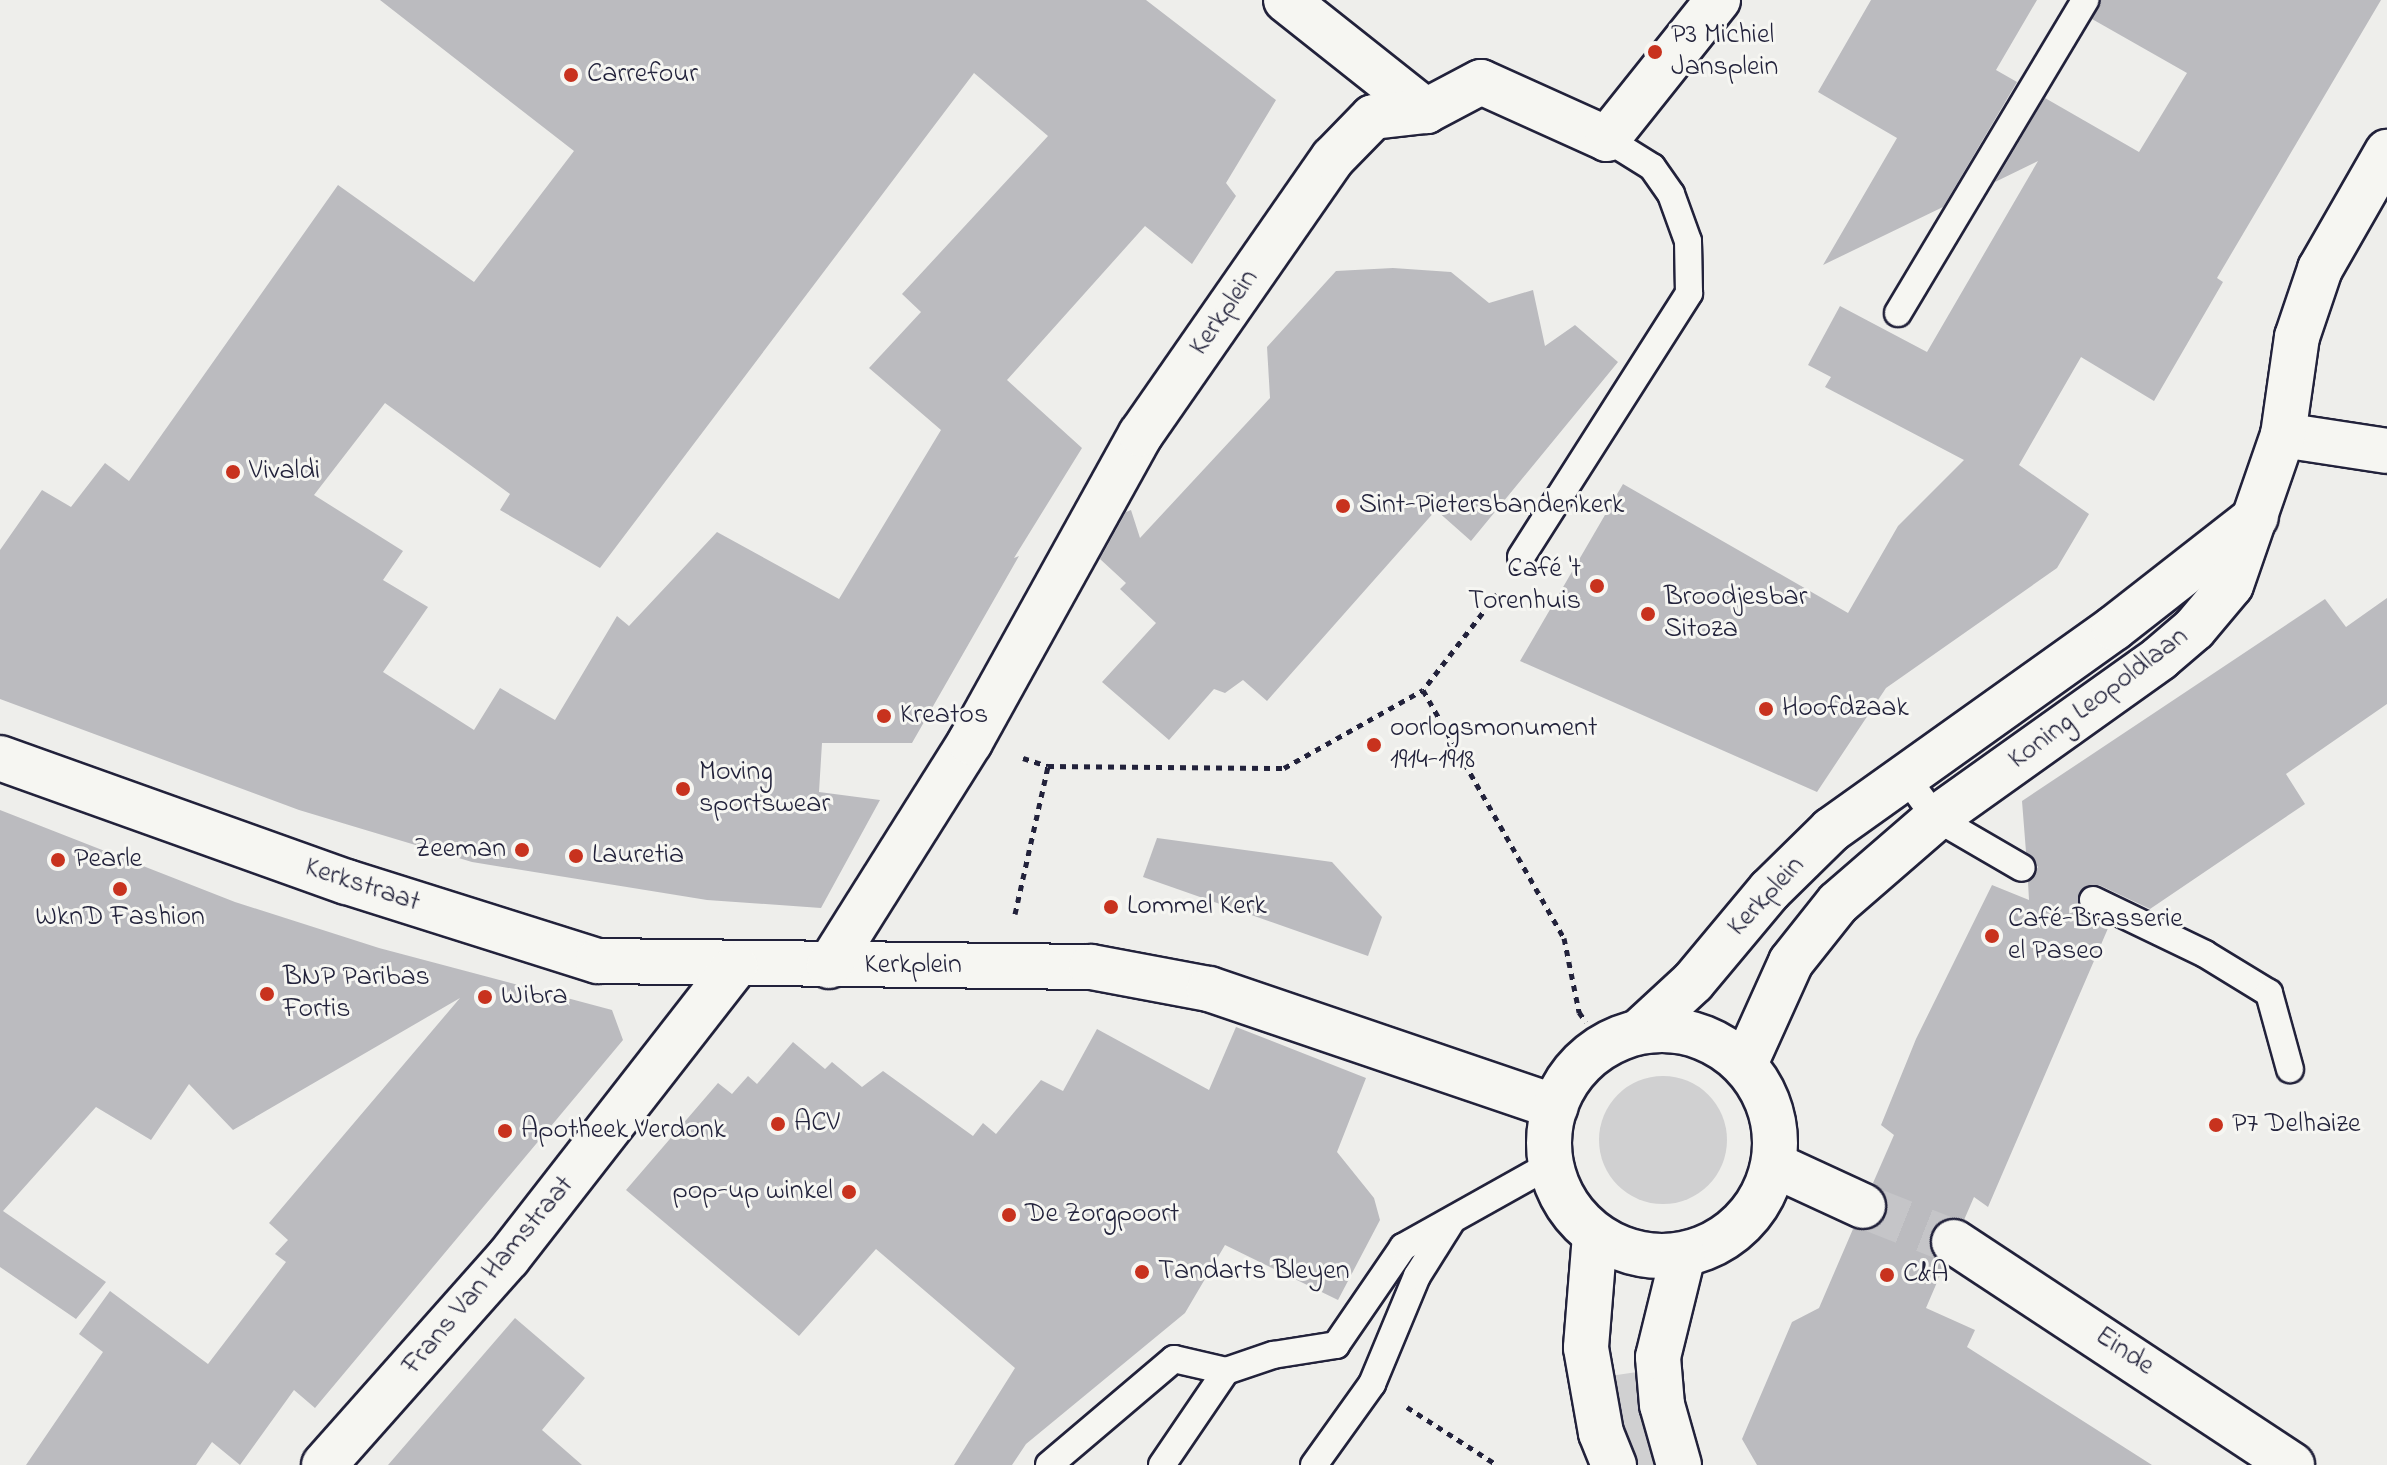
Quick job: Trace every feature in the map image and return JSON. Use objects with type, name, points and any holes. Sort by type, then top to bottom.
[{"type":"street","points":[[1286,0],[1426,111],[1481,82],[1607,139],[1718,0]]},
{"type":"street","name":"Kerkplein","points":[[829,966],[970,742],[1141,434],[1333,158],[1373,117],[1426,111]]},
{"type":"street","name":"Koning Leopoldlaan","points":[[1936,818],[2194,629],[2231,585],[2283,435],[2297,337],[2320,269],[2387,152]]},
{"type":"street","points":[[2283,435],[2387,451]]},
{"type":"street","name":"Koning Leopoldlaan","points":[[1905,776],[2114,628],[2257,516]]},
{"type":"street","name":"Kerkstraat","points":[[0,758],[347,882],[598,961],[735,966]]},
{"type":"street","name":"Kerkplein","points":[[1622,1038],[1678,1030],[1702,1037],[1745,1064],[1765,1093],[1776,1129],[1774,1165],[1757,1207],[1725,1239],[1683,1255],[1637,1254],[1595,1235],[1559,1192],[1550,1165],[1555,1107],[1576,1070],[1693,982],[1770,890],[1831,830],[1905,776]]},
{"type":"street","name":"Kerkplein","points":[[1745,1064],[1791,962],[1838,903],[1936,818]]},
{"type":"street","name":"Kerkplein","points":[[735,966],[1091,967],[1209,989],[1555,1107]]},
{"type":"street","name":"Frans Van Hamstraat","points":[[324,1465],[508,1258],[735,966]]},
{"type":"street","points":[[1774,1165],[1863,1206]]},
{"type":"street","points":[[1595,1235],[1586,1348],[1601,1433],[1614,1465]]},
{"type":"street","name":"Einde","points":[[1954,1242],[2292,1465]]},
{"type":"street","points":[[1679,1465],[1662,1405],[1658,1357],[1683,1255]]},
{"type":"lane","points":[[1898,313],[2085,0]]},
{"type":"lane","points":[[1521,557],[1689,293],[1688,241],[1671,194],[1652,167],[1607,139]]},
{"type":"lane","points":[[1905,776],[1936,818],[2022,868]]},
{"type":"lane","points":[[2093,900],[2205,954],[2269,993],[2290,1069]]},
{"type":"lane","points":[[1049,1465],[1174,1359],[1226,1371],[1273,1355],[1336,1345],[1403,1247],[1550,1165]]},
{"type":"lane","points":[[1314,1465],[1372,1384],[1417,1276],[1451,1222]]},
{"type":"lane","points":[[1162,1465],[1226,1371]]},
{"type":"path","points":[[1007,967],[1010,932],[1048,766],[1284,768],[1423,690],[1521,557]]},
{"type":"path","points":[[1423,690],[1564,938],[1579,1012],[1622,1038]]},
{"type":"path","points":[[1372,1384],[1497,1465]]},
{"type":"shaded area","points":[[1663,1076],[1687,1081],[1708,1095],[1722,1116],[1727,1140],[1722,1164],[1708,1185],[1687,1199],[1663,1204],[1639,1199],[1618,1185],[1604,1164],[1599,1140],[1604,1116],[1618,1095],[1639,1081]]},
{"type":"shaded area","points":[[1637,1372],[1647,1435],[1656,1465],[1631,1465],[1610,1376]]},
{"type":"building","points":[[380,0],[1146,0],[1276,100],[1226,183],[1236,196],[1192,264],[1145,226],[1007,380],[1082,448],[1014,558],[1019,556],[912,743],[822,743],[819,792],[880,800],[821,908],[707,900],[472,862],[299,810],[0,699],[0,550],[42,490],[71,507],[105,463],[129,481],[338,185],[474,282],[574,151]],"holes":[[[974,73],[1048,136],[902,294],[921,312],[869,368],[941,430],[839,599],[717,532],[629,626],[617,616],[555,720],[500,688],[474,730],[383,672],[428,607],[383,580],[403,551],[314,495],[385,403],[510,494],[500,510],[600,568]]]},
{"type":"building","points":[[1871,0],[2037,0],[1996,70],[2017,82],[1943,207],[1823,265],[1897,138],[1818,92]]},
{"type":"building","points":[[2101,0],[2381,0],[2217,278],[2223,282],[2154,401],[2081,357],[2019,465],[2089,514],[2057,568],[1886,688],[1817,792],[1520,661],[1623,484],[1848,613],[1898,526],[1964,460],[1825,387],[1831,377],[1808,365],[1840,306],[1927,352],[2038,161],[1995,182],[2045,98],[2139,152],[2187,73],[2092,19]]},
{"type":"building","name":"Sint-Pietersbandenkerk","points":[[1393,268],[1451,272],[1489,303],[1533,290],[1545,346],[1575,325],[1618,362],[1471,541],[1436,510],[1267,701],[1243,680],[1225,693],[1214,689],[1169,740],[1102,682],[1156,623],[1120,589],[1126,583],[1100,559],[1126,512],[1131,510],[1140,538],[1270,398],[1267,347],[1336,271]]},
{"type":"building","points":[[2387,598],[2387,704],[2286,774],[2305,804],[2150,909],[2099,885],[2079,892],[2080,910],[2109,926],[1988,1207],[1974,1197],[1964,1220],[1942,1220],[1929,1240],[1932,1254],[1944,1266],[1926,1308],[1975,1330],[1967,1347],[2152,1465],[1757,1465],[1742,1439],[1792,1322],[1819,1308],[1853,1229],[1877,1227],[1886,1216],[1884,1192],[1873,1183],[1894,1135],[1881,1125],[1916,1039],[1992,885],[2029,900],[2028,882],[2038,867],[2026,852],[2022,801],[2325,599],[2346,627]]},
{"type":"building","points":[[0,810],[235,902],[379,948],[612,1010],[623,1040],[315,1408],[294,1390],[240,1465],[212,1442],[196,1465],[26,1465],[103,1352],[79,1334],[110,1291],[208,1364],[286,1262],[275,1254],[288,1240],[269,1223],[460,998],[233,1130],[189,1084],[151,1140],[96,1107],[3,1211],[106,1282],[76,1319],[0,1267]]},
{"type":"building","points":[[1157,838],[1332,862],[1382,917],[1368,956],[1143,877]]},
{"type":"building","points":[[1236,1027],[1366,1078],[1337,1152],[1374,1198],[1380,1220],[1338,1300],[1225,1245],[1185,1313],[1026,1444],[1012,1465],[954,1465],[1015,1368],[876,1249],[799,1336],[626,1190],[718,1083],[732,1094],[748,1076],[757,1084],[793,1042],[825,1069],[832,1062],[862,1087],[883,1071],[973,1136],[983,1123],[996,1134],[1041,1080],[1063,1091],[1097,1029],[1209,1090]]},
{"type":"building","points":[[515,1318],[585,1378],[542,1430],[582,1465],[388,1465]]},
{"type":"tunnel","points":[[1863,1206],[1954,1242]]},
{"type":"place","name":"P3 Michiel Jansplein","points":[[1655,52]]},
{"type":"place","name":"Carrefour","points":[[571,75]]},
{"type":"place","name":"Vivaldi","points":[[233,472]]},
{"type":"place","name":"Sint-Pietersbandenkerk","points":[[1343,506]]},
{"type":"place","name":"Café 't Torenhuis","points":[[1597,586]]},
{"type":"place","name":"Broodjesbar Sitoza","points":[[1648,614]]},
{"type":"place","name":"Hoofdzaak","points":[[1766,709]]},
{"type":"place","name":"Kreatos","points":[[884,716]]},
{"type":"place","name":"oorlogsmonument 1914-1918","points":[[1374,745]]},
{"type":"place","name":"Moving sportswear","points":[[683,789]]},
{"type":"place","name":"Zeeman","points":[[522,850]]},
{"type":"place","name":"Lauretia","points":[[576,856]]},
{"type":"place","name":"Pearle","points":[[58,860]]},
{"type":"place","name":"WknD Fashion","points":[[120,889]]},
{"type":"place","name":"Lommel Kerk","points":[[1111,907]]},
{"type":"place","name":"Café-Brasserie el Paseo","points":[[1992,936]]},
{"type":"place","name":"BNP Paribas Fortis","points":[[267,994]]},
{"type":"place","name":"Wibra","points":[[485,997]]},
{"type":"place","name":"ACV","points":[[778,1124]]},
{"type":"place","name":"P7 Delhaize","points":[[2216,1125]]},
{"type":"place","name":"Apotheek Verdonk","points":[[505,1131]]},
{"type":"place","name":"pop-up winkel","points":[[849,1192]]},
{"type":"place","name":"De Zorgpoort","points":[[1009,1215]]},
{"type":"place","name":"Tandarts Bleyen","points":[[1142,1272]]},
{"type":"place","name":"C&A","points":[[1887,1275]]}]
